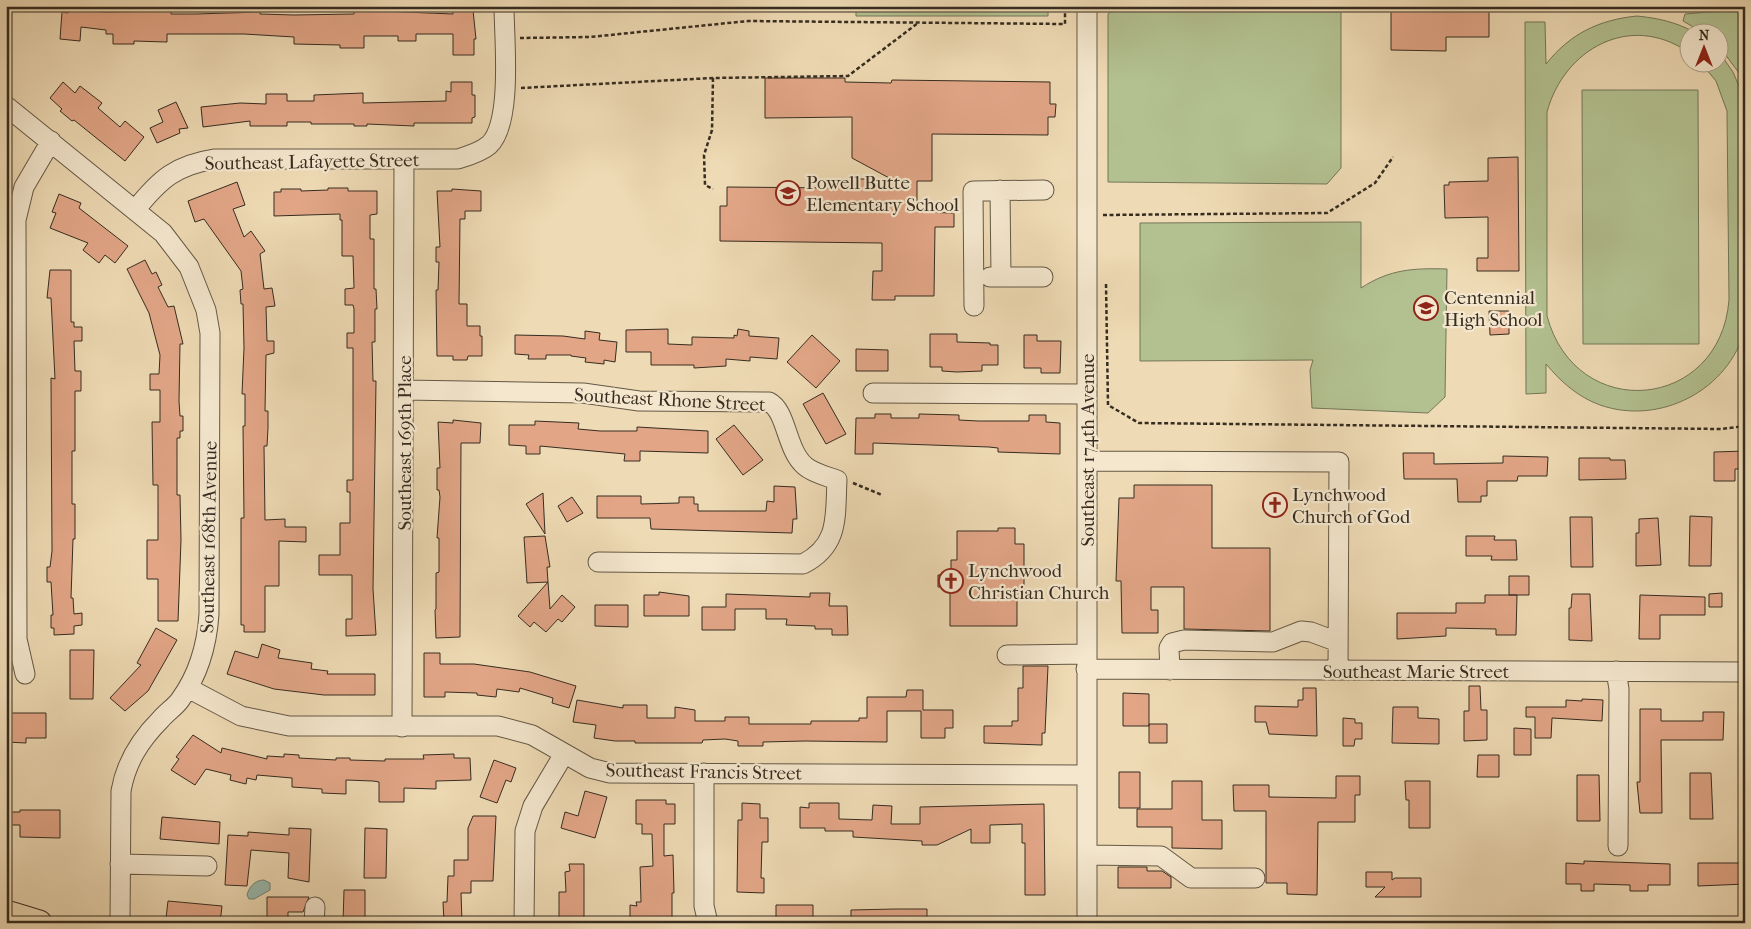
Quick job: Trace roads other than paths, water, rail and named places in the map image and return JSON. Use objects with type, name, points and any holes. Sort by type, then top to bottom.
[{"type":"main road","points":[[6,913],[39,923]]},
{"type":"street","name":"Southeast Lafayette Street","points":[[136,209],[154,187],[179,168],[193,162],[215,159],[458,159],[474,154],[489,145],[496,134],[503,116],[505,87],[504,6]]},
{"type":"street","name":"Southeast 174th Avenue","points":[[1087,6],[1096,215],[1087,394],[1086,461],[1087,923]]},
{"type":"street","name":"Southeast 168th Avenue","points":[[6,106],[136,209],[163,233],[189,268],[206,310],[210,333],[209,614],[203,656],[188,688],[179,702],[147,734],[125,770],[121,791],[120,923]]},
{"type":"street","points":[[25,674],[17,640],[11,529],[16,220],[24,187],[51,141]]},
{"type":"street","name":"Southeast 169th Place","points":[[402,727],[404,159]]},
{"type":"street","points":[[1000,190],[1001,277]]},
{"type":"street","points":[[974,306],[974,191],[1044,190]]},
{"type":"street","points":[[974,277],[1044,277]]},
{"type":"street","name":"Southeast Rhone Street","points":[[404,390],[583,393],[640,401],[769,402],[774,404],[791,447],[798,459],[805,466],[837,480],[834,525],[830,542],[819,556],[803,564],[598,562]]},
{"type":"street","points":[[873,393],[1087,394]]},
{"type":"street","points":[[1086,461],[1339,462],[1338,670]]},
{"type":"street","points":[[1170,670],[1169,648],[1172,643],[1184,640],[1273,642],[1301,632],[1311,632],[1338,642]]},
{"type":"street","name":"Southeast Marie Street","points":[[1006,655],[1170,670],[1745,672]]},
{"type":"street","points":[[1616,671],[1619,689],[1618,846]]},
{"type":"street","name":"Southeast Francis Street","points":[[188,688],[241,716],[262,722],[289,726],[498,726],[532,735],[590,768],[610,773],[1087,775]]},
{"type":"street","points":[[524,923],[525,831],[533,806],[564,754]]},
{"type":"street","points":[[704,773],[704,906],[708,923]]},
{"type":"street","points":[[1087,855],[1161,856],[1191,878],[1255,878]]},
{"type":"street","points":[[120,864],[207,866]]},
{"type":"water","points":[[264,880],[270,883],[270,890],[254,899],[249,899],[247,895],[249,889],[258,881]]},
{"type":"place","name":"Powell Butte Elementary School","points":[[788,193]]},
{"type":"place","name":"Centennial High School","points":[[1426,308]]},
{"type":"place","name":"Lynchwood Church of God","points":[[1275,505]]},
{"type":"place","name":"Lynchwood Christian Church","points":[[951,581]]}]
